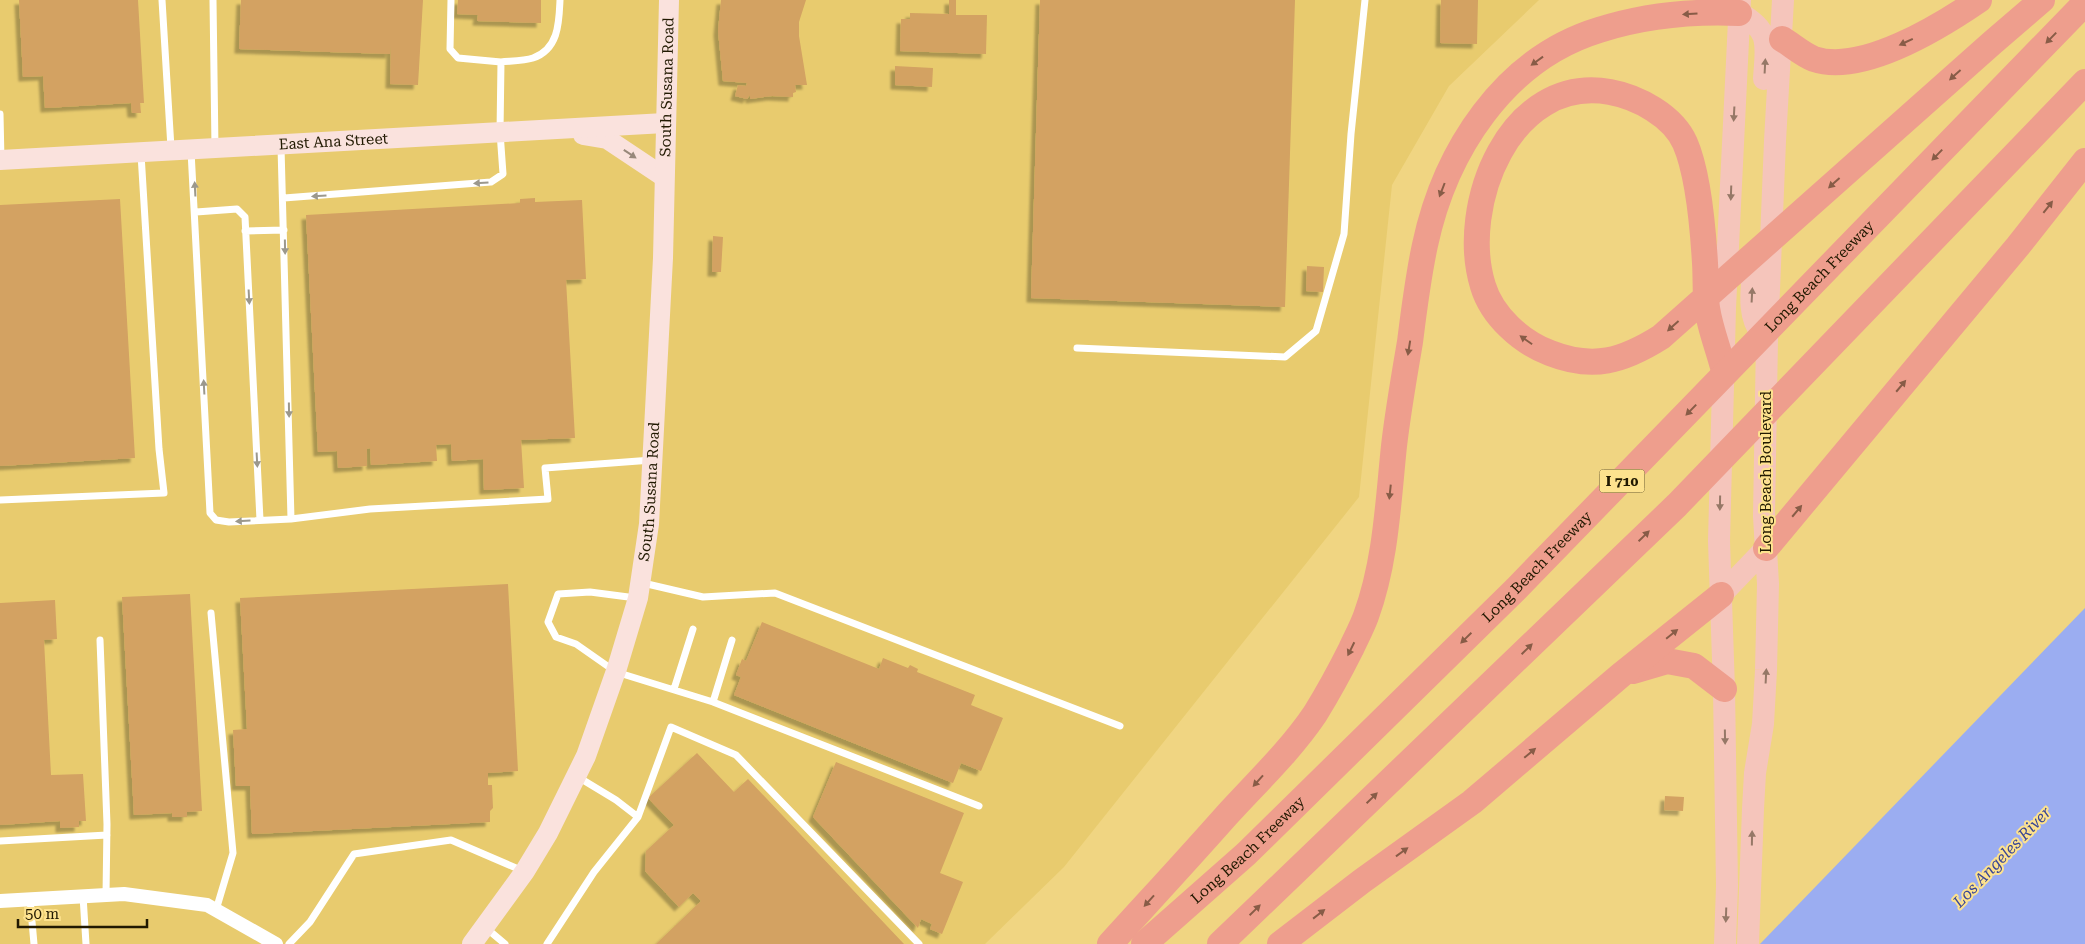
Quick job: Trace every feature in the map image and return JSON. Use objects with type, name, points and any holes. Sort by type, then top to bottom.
[{"type":"highway","points":[[1782,39],[1814,59],[1832,62],[1852,60],[1886,51],[1920,35],[1979,0]]},
{"type":"highway","points":[[1723,367],[1707,308],[1704,238],[1694,177],[1684,142],[1672,126],[1659,114],[1641,102],[1619,94],[1599,90],[1580,91],[1559,97],[1541,105],[1525,118],[1512,133],[1494,165],[1482,192],[1478,215],[1479,264],[1483,286],[1492,306],[1522,338],[1540,349],[1561,358],[1585,362],[1607,362],[1625,357],[1661,337],[2042,0]]},
{"type":"highway","name":"Long Beach Freeway","points":[[1144,944],[1246,854],[1516,589],[2085,3]]},
{"type":"highway","points":[[1110,944],[1271,768],[1314,715],[1340,670],[1366,618],[1378,578],[1384,540],[1394,444],[1425,244],[1436,205],[1452,164],[1491,102],[1516,77],[1543,57],[1597,30],[1667,16],[1739,6]]},
{"type":"highway","points":[[1220,944],[1677,505],[2085,82]]},
{"type":"highway","points":[[1766,548],[2018,246],[2085,161]]},
{"type":"highway","points":[[1280,944],[1362,881],[1472,802],[1621,675],[1721,595]]},
{"type":"highway","points":[[1621,675],[1666,661],[1694,666],[1724,688]]},
{"type":"main road","name":"Long Beach Boulevard","points":[[1748,944],[1753,800],[1755,773],[1763,724],[1768,584],[1764,516],[1767,339],[1765,197],[1782,39],[1783,0]]},
{"type":"main road","points":[[1739,6],[1761,29],[1765,38],[1765,197]]},
{"type":"main road","points":[[1725,944],[1727,886],[1724,688],[1719,542],[1723,367],[1739,6]]},
{"type":"main road","points":[[1721,595],[1766,548]]},
{"type":"street","name":"South Susana Road","points":[[472,944],[486,928],[525,871],[548,833],[586,756],[616,672],[639,590],[649,524],[663,258],[669,0]]},
{"type":"street","name":"East Ana Street","points":[[1,160],[666,123]]},
{"type":"street","points":[[551,130],[607,140],[664,177]]},
{"type":"street","points":[[0,901],[124,894],[207,906],[276,944]]},
{"type":"lane","points":[[162,0],[171,151]]},
{"type":"lane","points":[[213,0],[215,148]]},
{"type":"lane","points":[[451,0],[450,49],[458,58],[501,62],[534,58],[550,47],[558,30],[560,0]]},
{"type":"lane","points":[[1077,348],[1286,357],[1316,330],[1344,234],[1351,134],[1365,0]]},
{"type":"lane","points":[[284,198],[491,182],[503,174],[500,132],[501,62]]},
{"type":"lane","points":[[0,114],[1,160]]},
{"type":"lane","points":[[281,144],[284,198],[291,518]]},
{"type":"lane","points":[[191,149],[196,212],[210,513],[216,520],[229,522],[370,510],[548,500],[544,468],[652,460]]},
{"type":"lane","points":[[0,500],[164,493],[159,449],[141,152]]},
{"type":"lane","points":[[196,212],[237,209],[245,217],[260,520]]},
{"type":"lane","points":[[245,231],[284,230]]},
{"type":"lane","points":[[979,806],[713,702],[616,672],[576,644],[556,637],[548,622],[558,594],[639,590],[703,597],[775,592],[1120,726]]},
{"type":"lane","points":[[211,613],[233,853],[216,911]]},
{"type":"lane","points":[[674,689],[693,629]]},
{"type":"lane","points":[[100,640],[107,835],[106,895]]},
{"type":"lane","points":[[713,702],[732,640]]},
{"type":"lane","points":[[546,944],[594,872],[638,817],[671,727],[736,755],[919,944]]},
{"type":"lane","points":[[576,776],[616,800],[638,817]]},
{"type":"lane","points":[[0,841],[107,835]]},
{"type":"lane","points":[[290,944],[310,922],[354,854],[450,840],[525,871]]},
{"type":"lane","points":[[83,896],[86,944]]},
{"type":"lane","points":[[30,899],[34,944]]},
{"type":"lane","points":[[486,928],[505,944]]},
{"type":"shaded area","points":[[0,0],[1539,0],[1449,86],[1392,185],[1359,497],[1064,867],[985,944],[0,944]]},
{"type":"water","name":"Los Angeles River","points":[[2085,608],[2085,944],[1760,944]]},
{"type":"building","points":[[19,0],[138,0],[144,103],[140,103],[141,113],[132,113],[131,103],[45,108],[43,76],[23,77]]},
{"type":"building","points":[[241,0],[423,0],[418,85],[390,84],[391,45],[390,54],[239,49]]},
{"type":"building","points":[[458,0],[541,0],[541,23],[477,21],[478,15],[457,14]]},
{"type":"building","points":[[721,0],[806,0],[799,22],[799,36],[807,85],[795,85],[796,92],[793,93],[793,97],[772,96],[750,99],[750,95],[747,99],[735,96],[738,85],[746,86],[747,83],[723,81],[718,31]]},
{"type":"building","points":[[949,0],[956,0],[956,15],[987,15],[986,54],[900,51],[901,19],[910,19],[910,13],[949,14]]},
{"type":"building","points":[[1040,0],[1295,0],[1285,307],[1031,298]]},
{"type":"building","points":[[1441,0],[1478,0],[1477,44],[1440,43]]},
{"type":"building","points":[[895,66],[933,68],[932,87],[895,85]]},
{"type":"building","points":[[535,198],[535,202],[582,200],[586,279],[566,280],[575,438],[521,440],[524,488],[484,490],[483,459],[452,461],[451,444],[436,445],[437,461],[371,465],[370,448],[367,449],[367,466],[338,468],[337,451],[318,452],[306,215],[520,203],[520,199]]},
{"type":"building","points":[[120,199],[135,458],[0,466],[0,205]]},
{"type":"building","points":[[713,236],[723,237],[721,272],[712,272]]},
{"type":"building","points":[[1307,266],[1324,267],[1323,292],[1306,291]]},
{"type":"building","points":[[508,584],[518,771],[488,773],[488,785],[492,785],[493,808],[490,811],[490,822],[252,834],[250,786],[236,786],[233,730],[247,729],[240,598]]},
{"type":"building","points":[[190,594],[202,811],[187,812],[187,817],[172,817],[172,813],[134,815],[122,597]]},
{"type":"building","points":[[55,600],[57,639],[44,640],[51,775],[83,774],[86,821],[79,821],[79,827],[60,828],[60,821],[0,825],[0,603]]},
{"type":"building","points":[[762,622],[879,669],[883,658],[908,668],[910,665],[918,669],[917,672],[975,695],[971,705],[1003,718],[981,771],[961,763],[953,783],[734,695],[741,677],[736,675],[742,659],[746,661]]},
{"type":"building","points":[[697,753],[734,792],[748,779],[904,944],[656,944],[701,901],[693,893],[679,907],[645,871],[646,851],[674,825],[648,798]]},
{"type":"building","points":[[836,762],[964,813],[940,873],[963,882],[942,934],[930,929],[932,924],[921,919],[918,928],[813,817]]},
{"type":"building","points":[[1665,796],[1684,797],[1683,811],[1664,810]]}]
